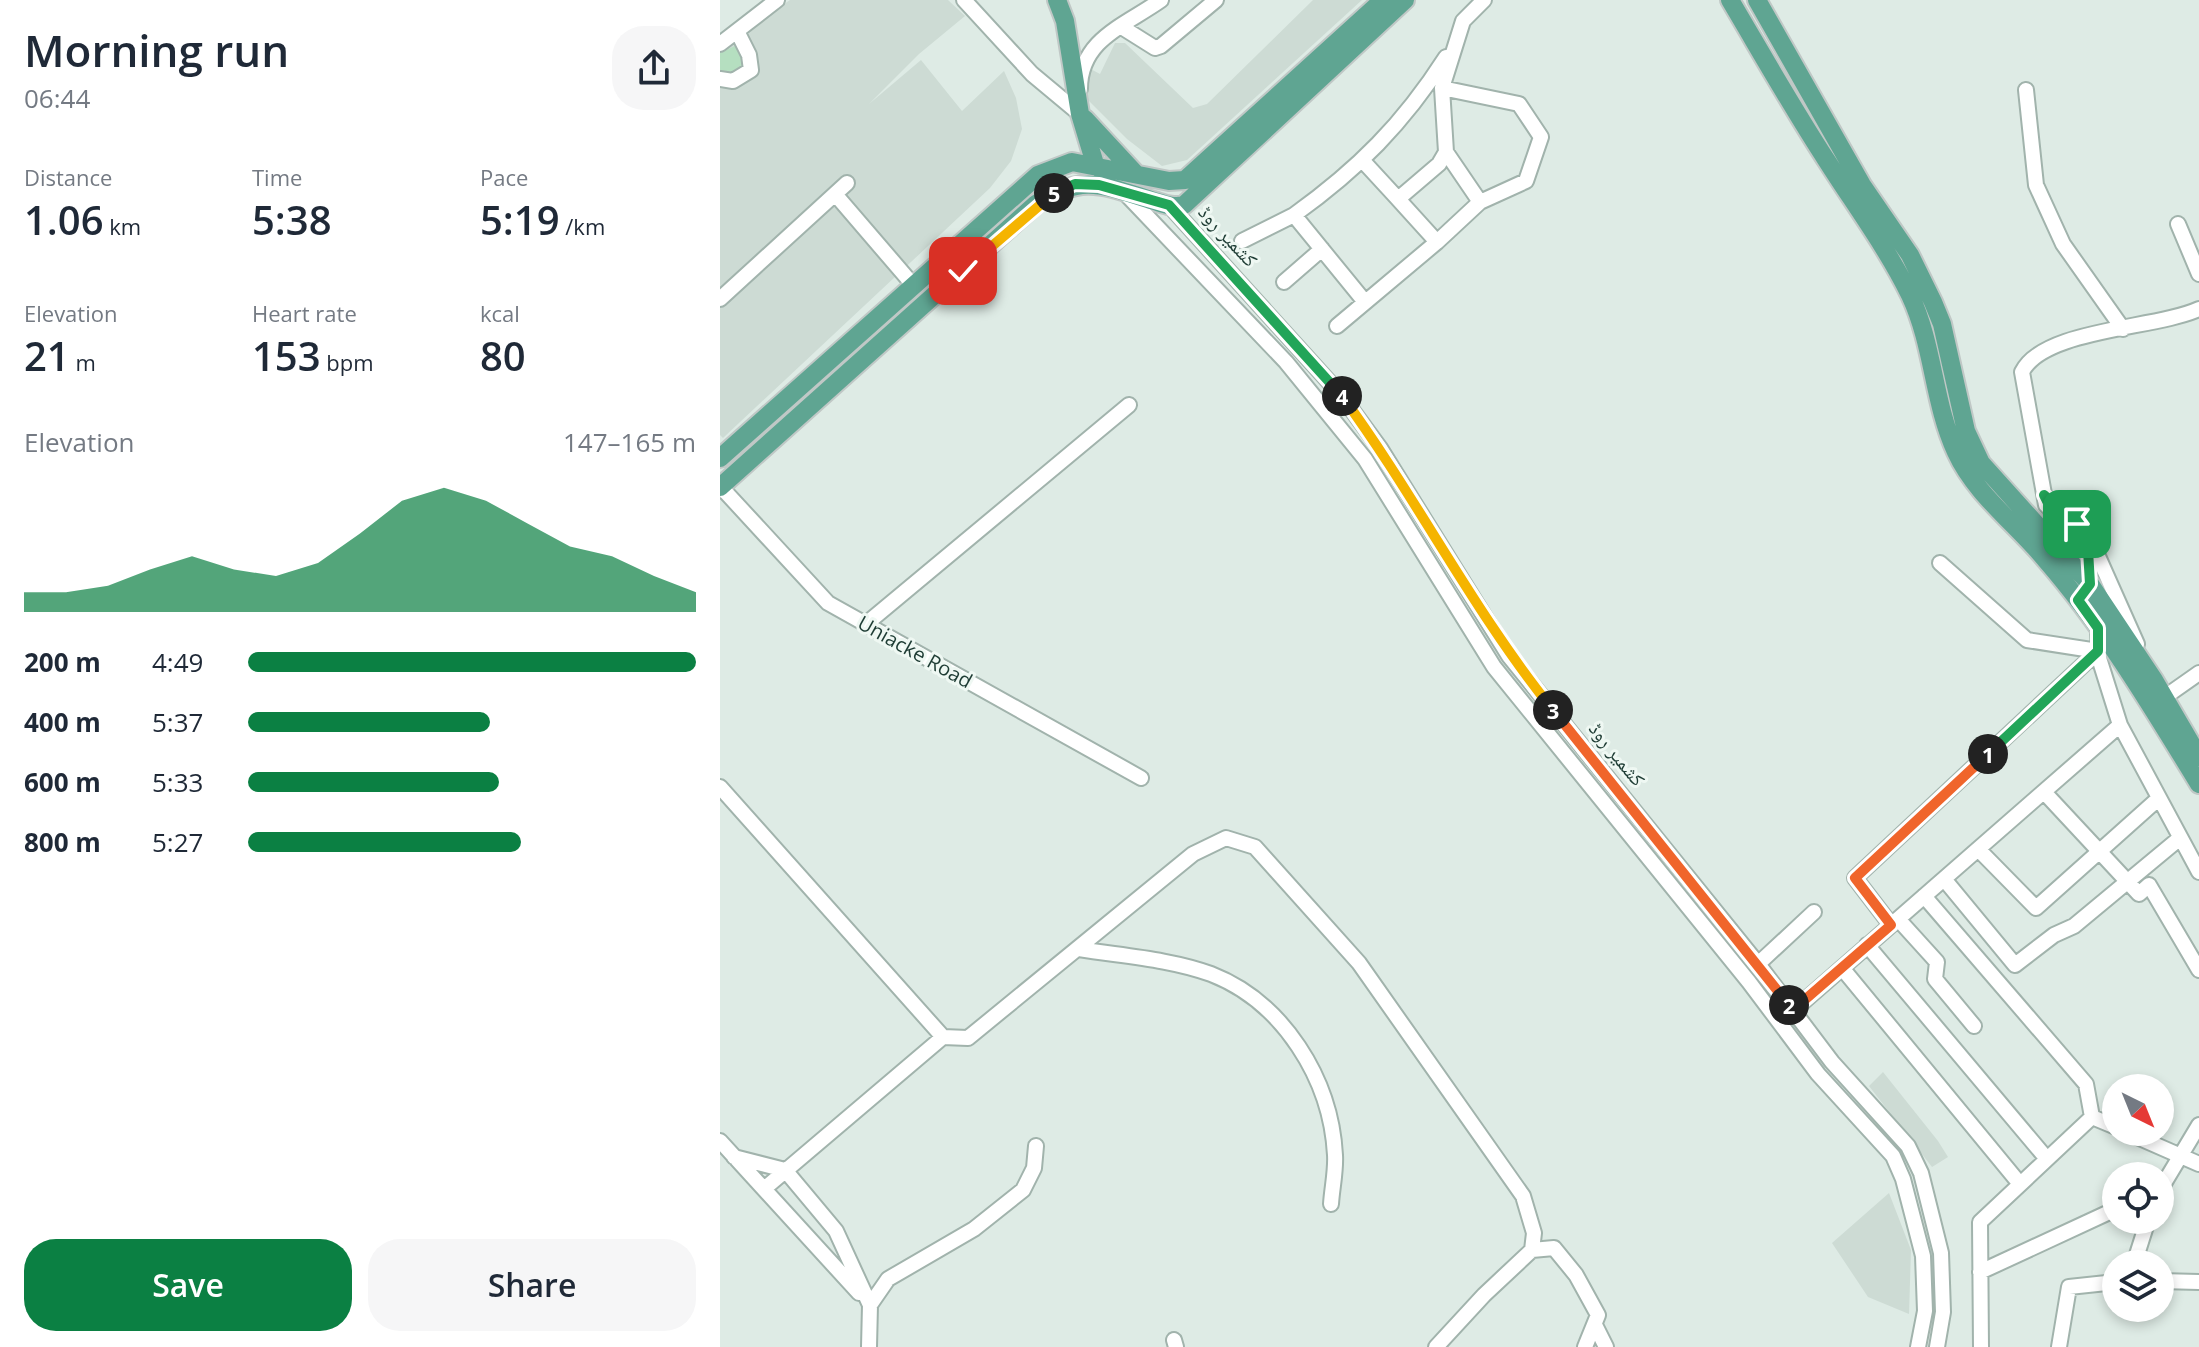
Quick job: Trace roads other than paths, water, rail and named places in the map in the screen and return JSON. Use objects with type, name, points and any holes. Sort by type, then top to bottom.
[{"type":"main road","points":[[1057,0],[1065,21],[1080,114]]},
{"type":"main road","points":[[720,458],[1038,175],[1072,162],[1095,164],[1169,181],[1192,176],[1383,0]]},
{"type":"main road","points":[[720,487],[1052,194],[1075,184],[1123,191],[1169,205],[1189,202],[1405,0]]},
{"type":"main road","points":[[1730,0],[1800,121],[1896,268],[1929,342],[1941,404],[1956,452],[1974,482],[2047,560],[2133,675],[2199,784]]},
{"type":"main road","points":[[1757,0],[1862,185],[1910,255],[1933,302],[1942,324],[1966,431],[1981,463],[2090,584],[2154,680],[2162,699],[2199,757]]},
{"type":"main road","name":"کشمیر روڈ","points":[[1080,114],[1095,164],[1123,191]]},
{"type":"main road","name":"کشمیر روڈ","points":[[1080,114],[1169,205]]},
{"type":"main road","points":[[874,321],[889,337]]},
{"type":"street","points":[[720,44],[777,0]]},
{"type":"street","name":"کشمیر روڈ","points":[[964,0],[1032,74],[1080,114]]},
{"type":"street","points":[[1080,114],[1080,82],[1086,55],[1102,37],[1161,0]]},
{"type":"street","points":[[1120,26],[1155,48],[1216,0]]},
{"type":"street","points":[[1242,241],[1294,215],[1345,179],[1420,98],[1452,46],[1463,21],[1484,0]]},
{"type":"street","points":[[720,79],[733,81],[751,70],[749,55],[738,33]]},
{"type":"street","points":[[1452,46],[1442,88],[1446,152],[1480,202]]},
{"type":"street","points":[[1337,326],[1480,202],[1526,181],[1541,137],[1519,104],[1442,88]]},
{"type":"street","points":[[2026,90],[2036,185],[2063,244],[2123,329]]},
{"type":"street","points":[[1398,199],[1439,164],[1446,152]]},
{"type":"street","points":[[1363,161],[1437,242]]},
{"type":"street","points":[[720,299],[847,183]]},
{"type":"street","name":"کشمیر روڈ","points":[[1123,191],[1286,362],[1365,459],[1494,667],[1749,982],[1818,1074],[1893,1156],[1903,1179],[1923,1256],[1925,1311],[1918,1347]]},
{"type":"street","points":[[835,194],[914,286]]},
{"type":"street","name":"کشمیر روڈ","points":[[1169,205],[1341,395],[1411,497],[1509,656],[1761,967],[1832,1062],[1908,1146],[1921,1173],[1941,1253],[1942,1346]]},
{"type":"street","points":[[1294,215],[1365,302]]},
{"type":"street","points":[[2178,224],[2199,274]]},
{"type":"street","points":[[1284,282],[1322,249]]},
{"type":"street","points":[[2078,600],[2090,584],[2088,550],[2055,517],[2044,495],[2022,372],[2033,355],[2063,343],[2199,309]]},
{"type":"street","points":[[1323,408],[1341,395]]},
{"type":"street","points":[[866,624],[1129,405]]},
{"type":"street","name":"Uniacke Road","points":[[720,487],[828,603],[1141,778]]},
{"type":"street","points":[[2044,495],[2089,536],[2154,680]]},
{"type":"street","points":[[1394,506],[1411,497]]},
{"type":"street","points":[[1940,563],[2027,640],[2098,651]]},
{"type":"street","points":[[1465,620],[1481,610]]},
{"type":"street","points":[[2098,628],[2098,651],[2120,725],[2199,872]]},
{"type":"street","points":[[1974,1026],[1935,979],[1937,962],[1894,922],[1855,878],[2098,651]]},
{"type":"street","points":[[2162,699],[2199,673]]},
{"type":"street","points":[[1779,1022],[2120,725]]},
{"type":"street","points":[[720,787],[943,1037]]},
{"type":"street","points":[[2044,792],[2139,894],[2149,885],[2199,970]]},
{"type":"street","points":[[1978,849],[2036,908],[2158,799]]},
{"type":"street","points":[[1637,843],[1651,832]]},
{"type":"street","points":[[764,1189],[943,1037],[968,1038],[1193,854],[1226,838],[1255,847],[1359,963],[1523,1196],[1534,1233],[1532,1250]]},
{"type":"street","points":[[1944,879],[2015,965],[2054,935],[2074,926],[2180,838]]},
{"type":"street","points":[[1662,875],[1677,863]]},
{"type":"street","points":[[1924,896],[2086,1084],[2092,1117]]},
{"type":"street","points":[[1749,982],[1814,912]]},
{"type":"street","points":[[1867,945],[2047,1159]]},
{"type":"street","points":[[1079,949],[1211,974],[1262,1002],[1282,1023],[1318,1080],[1335,1154],[1331,1204]]},
{"type":"street","points":[[1842,968],[2020,1184]]},
{"type":"street","points":[[2092,1117],[2102,1121]]},
{"type":"street","points":[[1981,1347],[1980,1222],[2092,1117]]},
{"type":"street","points":[[2174,1166],[2199,1125]]},
{"type":"street","points":[[720,1141],[870,1305]]},
{"type":"street","points":[[870,1305],[888,1279],[974,1229],[1023,1190],[1034,1168],[1036,1146]]},
{"type":"street","points":[[2158,1146],[2199,1164]]},
{"type":"street","points":[[734,1157],[785,1170],[836,1231],[870,1305],[869,1347]]},
{"type":"street","points":[[1980,1272],[2102,1215]]},
{"type":"street","points":[[1436,1347],[1484,1295],[1532,1250],[1554,1248],[1576,1275],[1598,1315],[1596,1327],[1585,1347]]},
{"type":"street","points":[[2174,1281],[2199,1282]]},
{"type":"street","points":[[2059,1347],[2069,1287],[2102,1283]]},
{"type":"street","points":[[1596,1327],[1606,1347]]}]
